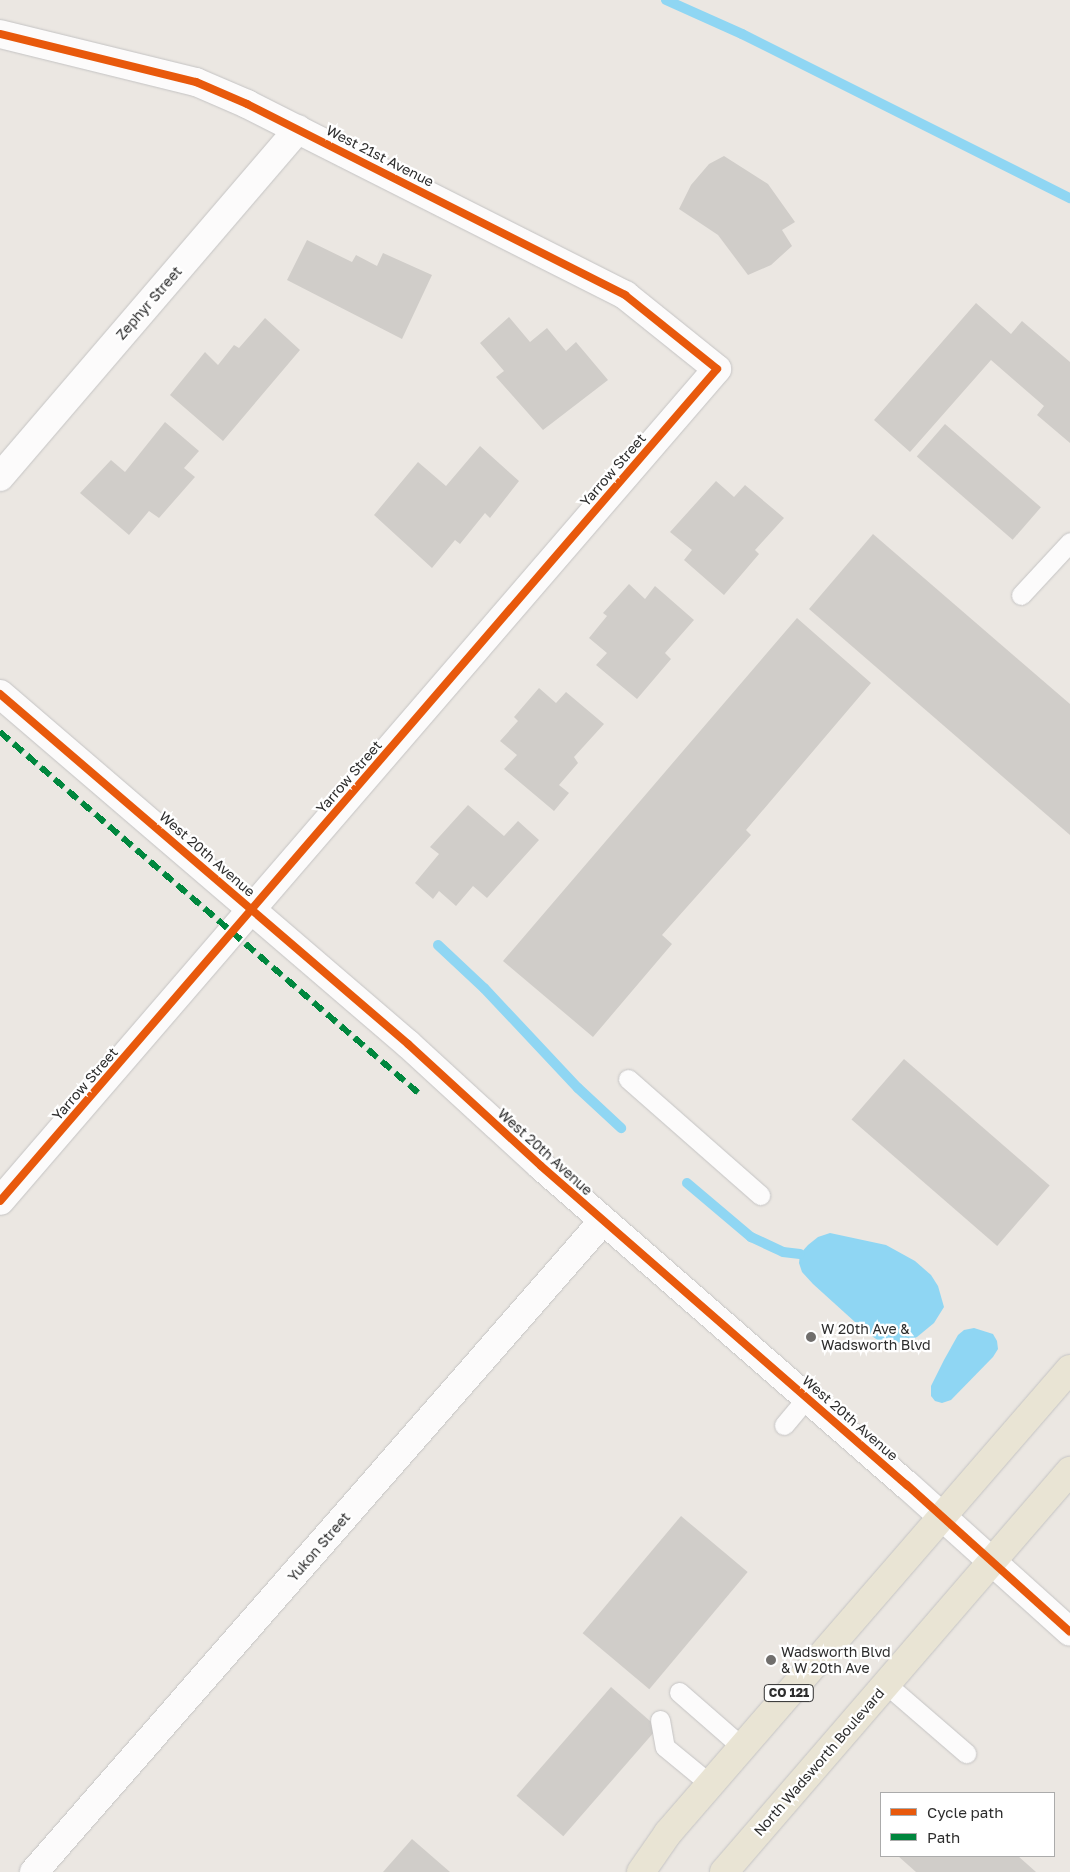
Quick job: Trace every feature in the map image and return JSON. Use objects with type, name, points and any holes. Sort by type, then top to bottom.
[{"type":"main road","name":"CO 121","points":[[641,1872],[668,1833],[1070,1369]]},
{"type":"main road","name":"North Wadsworth Boulevard","points":[[724,1872],[1070,1471]]},
{"type":"street","name":"West 21st Avenue","points":[[0,34],[196,82],[298,129],[625,295],[717,368]]},
{"type":"street","name":"Zephyr Street","points":[[0,478],[298,129]]},
{"type":"street","name":"Yarrow Street","points":[[0,1202],[717,368]]},
{"type":"street","name":"West 20th Avenue","points":[[0,694],[408,1044],[603,1221],[807,1398],[1070,1632]]},
{"type":"street","name":"Yukon Street","points":[[34,1872],[603,1221]]},
{"type":"lane","points":[[1021,595],[1070,542]]},
{"type":"lane","points":[[628,1079],[760,1195]]},
{"type":"lane","points":[[784,1425],[807,1398]]},
{"type":"lane","points":[[886,1684],[966,1753]]},
{"type":"lane","points":[[679,1692],[742,1747]]},
{"type":"lane","points":[[660,1720],[665,1747],[710,1784]]},
{"type":"water","points":[[830,1233],[886,1245],[915,1261],[931,1275],[938,1286],[944,1307],[934,1323],[917,1337],[904,1342],[891,1343],[879,1341],[866,1332],[802,1272],[799,1263],[800,1254],[818,1237]]},
{"type":"water","points":[[974,1328],[993,1334],[997,1341],[998,1349],[993,1357],[951,1400],[942,1403],[935,1401],[931,1396],[931,1386],[944,1360],[958,1335],[964,1330]]},
{"type":"building","points":[[724,156],[768,184],[795,222],[782,230],[792,246],[771,265],[748,275],[718,235],[679,209],[691,185],[709,164]]},
{"type":"building","points":[[307,240],[352,262],[356,255],[377,266],[383,253],[432,275],[402,339],[287,280]]},
{"type":"building","points":[[976,303],[1011,334],[1022,321],[1070,362],[1070,443],[1037,415],[1044,406],[991,360],[910,452],[874,420]]},
{"type":"building","points":[[509,317],[530,342],[547,328],[566,351],[576,342],[608,380],[543,430],[496,377],[504,371],[480,343]]},
{"type":"building","points":[[265,318],[300,350],[223,441],[170,395],[205,352],[218,365],[234,345],[239,348]]},
{"type":"building","points":[[165,422],[199,451],[184,468],[195,477],[159,518],[149,511],[129,535],[80,493],[111,460],[125,472]]},
{"type":"building","points":[[945,424],[1041,507],[1013,540],[917,456]]},
{"type":"building","points":[[480,446],[519,481],[490,518],[485,513],[460,544],[455,540],[432,568],[374,515],[418,462],[446,486]]},
{"type":"building","points":[[716,481],[734,497],[745,485],[784,518],[755,550],[759,554],[724,595],[684,560],[692,550],[670,532]]},
{"type":"building","points":[[873,534],[1070,704],[1070,835],[809,609]]},
{"type":"building","points":[[629,584],[645,599],[655,586],[694,620],[665,653],[671,659],[637,699],[596,665],[607,653],[589,638],[607,616],[603,613]]},
{"type":"building","points":[[797,618],[871,683],[746,830],[751,835],[662,935],[672,944],[593,1037],[503,961]]},
{"type":"building","points":[[539,688],[556,703],[566,692],[604,724],[574,757],[578,763],[559,785],[569,793],[554,811],[504,769],[517,755],[500,741],[518,721],[514,717]]},
{"type":"building","points":[[468,805],[504,836],[518,821],[539,840],[487,898],[473,886],[456,906],[439,891],[433,899],[415,883],[439,854],[430,847]]},
{"type":"building","points":[[904,1059],[1050,1186],[997,1246],[852,1119]]},
{"type":"building","points":[[681,1516],[748,1572],[649,1689],[583,1633]]},
{"type":"building","points":[[611,1687],[658,1728],[563,1836],[517,1796]]},
{"type":"building","points":[[412,1839],[450,1872],[383,1872]]},
{"type":"building","points":[[899,1857],[1019,1857],[1036,1872],[916,1872]]},
{"type":"waterway","points":[[666,0],[742,34],[1070,198]]},
{"type":"waterway","points":[[438,945],[484,988],[578,1088],[621,1128]]},
{"type":"waterway","points":[[687,1183],[751,1237],[783,1252],[800,1254]]},
{"type":"marked path","points":[[0,732],[422,1096]]},
{"type":"cycle path","points":[[0,34],[196,82],[247,104],[625,295],[717,369],[0,1201]]},
{"type":"cycle path","points":[[0,694],[408,1044],[541,1166],[907,1485],[1070,1632]]},
{"type":"place","name":"W 20th Ave & Wadsworth Blvd","points":[[811,1337]]},
{"type":"place","name":"Wadsworth Blvd & W 20th Ave","points":[[771,1660]]}]
